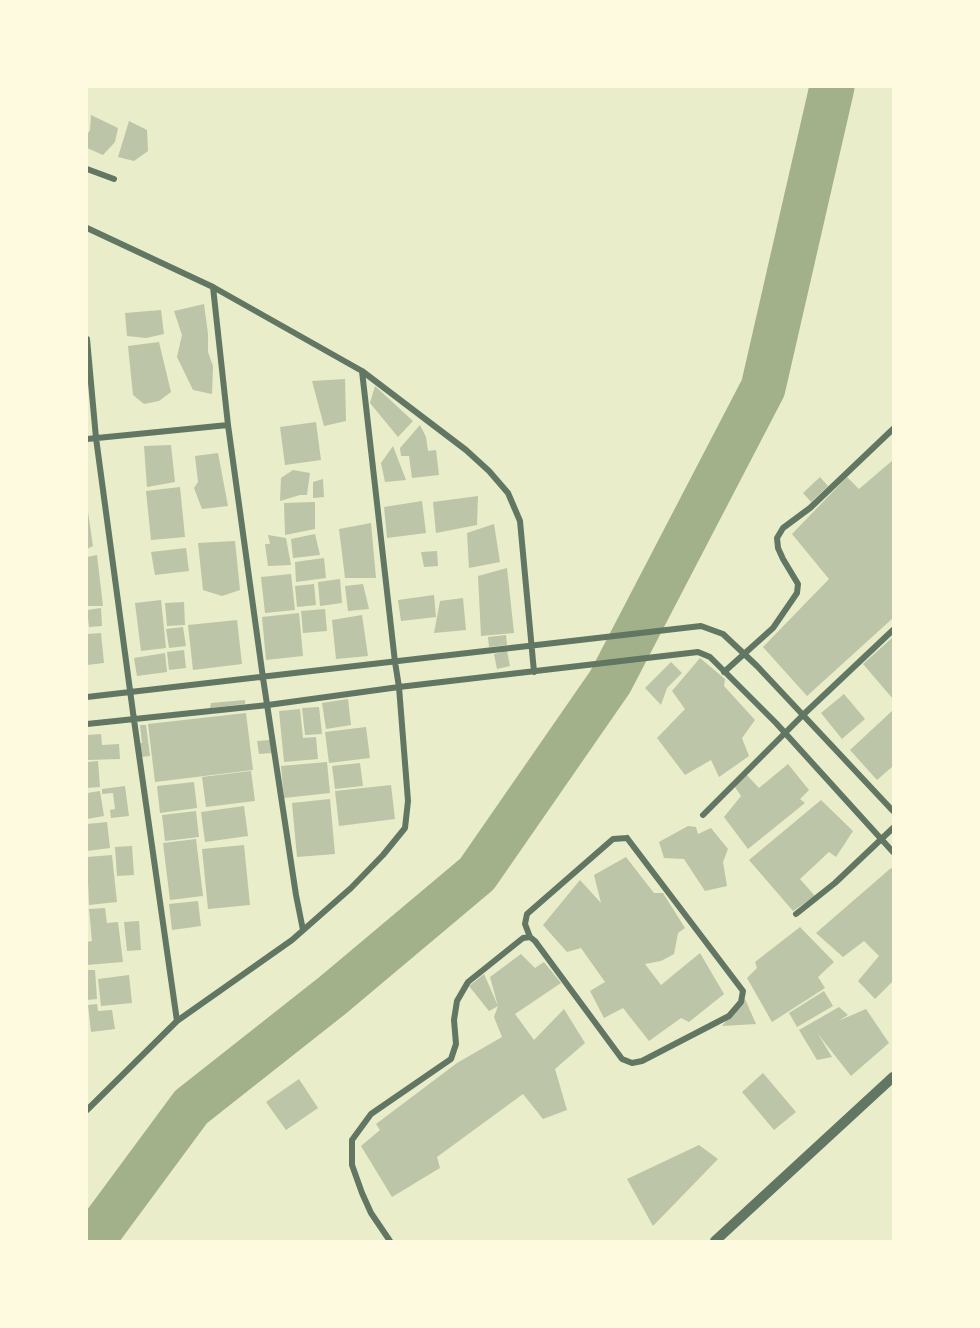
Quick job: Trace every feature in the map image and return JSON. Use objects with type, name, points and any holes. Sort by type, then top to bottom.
[{"type":"street","points":[[87,169],[114,179]]},
{"type":"street","points":[[87,228],[213,286],[362,371],[466,450],[489,471],[508,493],[520,521],[534,672]]},
{"type":"street","points":[[213,286],[228,424],[263,678],[303,930]]},
{"type":"street","points":[[87,339],[96,438],[177,1021]]},
{"type":"street","points":[[87,1110],[177,1021],[292,940],[351,888],[405,828],[408,801],[399,687],[394,662],[362,371]]},
{"type":"street","points":[[87,440],[228,424]]},
{"type":"street","points":[[724,672],[773,628],[797,593],[798,584],[778,548],[777,538],[783,528],[810,508],[893,429]]},
{"type":"street","points":[[87,697],[688,626],[708,627],[723,634],[743,653],[804,714],[893,811]]},
{"type":"street","points":[[703,815],[784,733],[893,630]]},
{"type":"street","points":[[87,724],[703,653],[784,733],[893,852]]},
{"type":"street","points":[[796,914],[835,883],[893,828]]},
{"type":"street","points":[[390,1241],[371,1213],[362,1193],[352,1165],[352,1140],[371,1114],[451,1059],[456,1044],[454,1020],[456,1001],[468,982],[523,938],[530,937],[535,941],[622,1059],[633,1063],[729,1016],[741,1002],[743,991],[627,838],[613,839],[527,914],[525,924],[530,937]]},
{"type":"street","points":[[715,1241],[893,1077]]},
{"type":"building","points":[[91,115],[118,128],[115,142],[103,155],[87,148]]},
{"type":"building","points":[[129,121],[147,130],[148,151],[134,161],[118,157]]},
{"type":"building","points":[[204,304],[208,352],[213,366],[212,394],[193,390],[177,357],[182,335],[174,311]]},
{"type":"building","points":[[161,310],[164,334],[146,338],[127,336],[125,313]]},
{"type":"building","points":[[159,342],[171,392],[159,401],[144,404],[133,395],[128,346]]},
{"type":"building","points":[[345,379],[346,421],[324,426],[312,381]]},
{"type":"building","points":[[375,386],[413,421],[398,437],[370,403]]},
{"type":"building","points":[[316,422],[321,460],[285,465],[280,427]]},
{"type":"building","points":[[420,425],[426,437],[428,451],[436,450],[439,475],[412,478],[409,456],[401,456],[400,448]]},
{"type":"building","points":[[171,445],[175,482],[147,487],[144,446]]},
{"type":"building","points":[[393,446],[406,480],[385,482],[381,463]]},
{"type":"building","points":[[218,453],[228,506],[202,509],[194,488],[198,482],[195,456]]},
{"type":"building","points":[[893,460],[893,618],[807,696],[763,647],[829,579],[792,534],[847,477],[859,489]]},
{"type":"building","points":[[293,470],[310,473],[307,495],[280,501],[281,478]]},
{"type":"building","points":[[820,477],[828,486],[811,502],[803,493]]},
{"type":"building","points":[[323,479],[324,497],[313,498],[313,482]]},
{"type":"building","points":[[180,487],[185,537],[151,540],[146,491]]},
{"type":"building","points":[[478,496],[477,525],[436,533],[433,502]]},
{"type":"building","points":[[422,501],[426,533],[387,538],[384,507]]},
{"type":"building","points":[[315,502],[315,529],[285,535],[284,503]]},
{"type":"building","points":[[87,505],[93,546],[87,549]]},
{"type":"building","points":[[371,523],[376,578],[345,578],[339,529]]},
{"type":"building","points":[[494,524],[500,562],[469,568],[467,533]]},
{"type":"building","points":[[315,534],[320,555],[293,558],[291,539]]},
{"type":"building","points":[[268,535],[286,538],[291,565],[268,566],[265,544],[270,544]]},
{"type":"building","points":[[235,541],[240,590],[222,596],[203,590],[198,543]]},
{"type":"building","points":[[186,548],[189,571],[155,575],[151,552]]},
{"type":"building","points":[[437,551],[438,566],[424,567],[421,552]]},
{"type":"building","points":[[97,555],[103,606],[87,606],[87,557]]},
{"type":"building","points":[[324,558],[326,578],[296,582],[295,562]]},
{"type":"building","points":[[507,568],[514,633],[481,636],[478,576]]},
{"type":"building","points":[[291,574],[295,610],[265,613],[261,577]]},
{"type":"building","points":[[340,579],[342,603],[320,606],[318,582]]},
{"type":"building","points":[[314,584],[316,605],[297,607],[295,586]]},
{"type":"building","points":[[363,584],[369,609],[348,611],[345,586]]},
{"type":"building","points":[[434,595],[436,617],[401,621],[398,600]]},
{"type":"building","points":[[463,598],[466,630],[434,633],[440,601]]},
{"type":"building","points":[[161,600],[166,648],[141,651],[135,603]]},
{"type":"building","points":[[184,602],[185,625],[167,626],[165,603]]},
{"type":"building","points":[[101,608],[102,626],[89,627],[87,610]]},
{"type":"building","points":[[325,609],[327,631],[303,633],[301,611]]},
{"type":"building","points":[[299,613],[303,656],[266,660],[262,617]]},
{"type":"building","points":[[362,615],[368,656],[336,659],[332,620]]},
{"type":"building","points":[[237,620],[242,664],[193,670],[188,625]]},
{"type":"building","points":[[183,627],[186,646],[169,648],[166,629]]},
{"type":"building","points":[[101,633],[104,663],[87,665],[87,634]]},
{"type":"building","points":[[506,635],[507,645],[489,647],[488,637]]},
{"type":"building","points":[[893,637],[893,699],[863,664]]},
{"type":"building","points":[[184,650],[186,668],[169,670],[167,652]]},
{"type":"building","points":[[507,651],[510,666],[497,669],[494,654]]},
{"type":"building","points":[[165,653],[167,672],[137,676],[134,658]]},
{"type":"building","points":[[700,658],[725,679],[724,686],[755,720],[742,738],[749,756],[719,777],[711,760],[685,775],[657,738],[685,709],[672,691]]},
{"type":"building","points":[[671,662],[682,673],[667,688],[661,705],[645,688]]},
{"type":"building","points":[[844,694],[865,719],[842,739],[821,713]]},
{"type":"building","points":[[348,699],[351,725],[326,729],[322,703]]},
{"type":"building","points":[[245,700],[245,704],[210,708],[211,703]]},
{"type":"building","points":[[319,707],[322,734],[305,735],[302,708]]},
{"type":"building","points":[[300,709],[303,738],[316,737],[318,759],[284,762],[279,711]]},
{"type":"building","points":[[893,710],[893,766],[877,780],[850,750]]},
{"type":"building","points":[[246,713],[253,770],[155,782],[148,724]]},
{"type":"building","points":[[140,725],[146,725],[150,756],[141,757]]},
{"type":"building","points":[[366,727],[370,758],[329,763],[325,732]]},
{"type":"building","points":[[101,734],[102,745],[119,744],[120,759],[87,760],[87,735]]},
{"type":"building","points":[[270,740],[272,753],[259,754],[257,741]]},
{"type":"building","points":[[98,761],[100,787],[87,788],[87,762]]},
{"type":"building","points":[[327,762],[330,793],[284,798],[281,766]]},
{"type":"building","points":[[360,763],[363,786],[335,789],[332,766]]},
{"type":"building","points":[[788,764],[809,790],[800,799],[805,803],[748,849],[724,817],[741,796],[733,784],[745,773],[759,788]]},
{"type":"building","points":[[251,771],[255,801],[206,807],[202,777]]},
{"type":"building","points":[[194,782],[197,808],[160,813],[157,786]]},
{"type":"building","points":[[391,785],[395,819],[339,826],[335,791]]},
{"type":"building","points":[[125,786],[129,816],[111,818],[110,810],[115,809],[113,793],[102,794],[102,789]]},
{"type":"building","points":[[100,791],[104,816],[87,819],[87,793]]},
{"type":"building","points":[[330,799],[335,854],[297,857],[292,803]]},
{"type":"building","points":[[821,800],[853,831],[836,857],[829,852],[800,879],[815,896],[793,911],[749,860]]},
{"type":"building","points":[[244,806],[248,836],[205,842],[201,812]]},
{"type":"building","points":[[196,811],[199,837],[165,841],[162,815]]},
{"type":"building","points":[[107,822],[110,848],[87,851],[87,824]]},
{"type":"building","points":[[688,826],[696,827],[698,834],[711,828],[728,849],[723,862],[727,886],[705,891],[684,859],[664,858],[659,842]]},
{"type":"building","points":[[196,839],[203,896],[170,900],[163,843]]},
{"type":"building","points":[[244,845],[250,905],[208,909],[202,849]]},
{"type":"building","points":[[132,846],[134,875],[117,876],[115,847]]},
{"type":"building","points":[[112,855],[117,902],[89,905],[87,857]]},
{"type":"building","points":[[626,857],[654,893],[663,893],[685,928],[678,933],[674,954],[661,961],[645,964],[661,985],[700,953],[724,994],[689,1022],[681,1018],[649,1041],[623,1008],[604,1018],[590,991],[605,982],[581,948],[567,952],[543,925],[580,880],[601,903],[594,875]]},
{"type":"building","points":[[891,868],[893,870],[893,981],[875,999],[858,981],[879,956],[864,941],[843,957],[816,933]]},
{"type":"building","points":[[198,901],[201,926],[172,930],[169,904]]},
{"type":"building","points":[[105,908],[107,923],[118,922],[123,962],[87,965],[87,942],[92,941],[89,909]]},
{"type":"building","points":[[139,921],[141,950],[127,951],[124,922]]},
{"type":"building","points":[[800,927],[834,962],[818,977],[825,988],[772,1022],[747,978],[757,968],[755,962]]},
{"type":"building","points":[[521,954],[535,968],[544,962],[561,983],[515,1014],[534,1040],[564,1009],[585,1043],[555,1069],[567,1110],[543,1119],[523,1094],[437,1157],[440,1168],[392,1197],[361,1146],[380,1130],[376,1124],[457,1063],[502,1037],[494,1017],[498,1006],[490,977]]},
{"type":"building","points":[[87,970],[95,970],[97,999],[87,1000]]},
{"type":"building","points":[[484,974],[498,1006],[489,1011],[469,986]]},
{"type":"building","points":[[129,975],[132,1003],[101,1006],[98,979]]},
{"type":"building","points":[[824,991],[833,1006],[797,1027],[789,1013]]},
{"type":"building","points":[[745,999],[756,1024],[722,1026]]},
{"type":"building","points":[[97,1004],[98,1011],[112,1010],[115,1029],[91,1032],[88,1005]]},
{"type":"building","points":[[839,1007],[848,1015],[838,1021],[866,1009],[889,1043],[851,1076],[818,1034],[832,1057],[817,1060],[799,1030]]},
{"type":"building","points":[[763,1073],[796,1112],[774,1130],[742,1092]]},
{"type":"building","points":[[299,1079],[318,1108],[286,1130],[266,1102]]},
{"type":"building","points":[[699,1145],[718,1159],[653,1226],[627,1179]]},
{"type":"waterway","points":[[92,1241],[191,1107],[333,995],[477,874],[610,682],[763,388],[832,87]]}]
